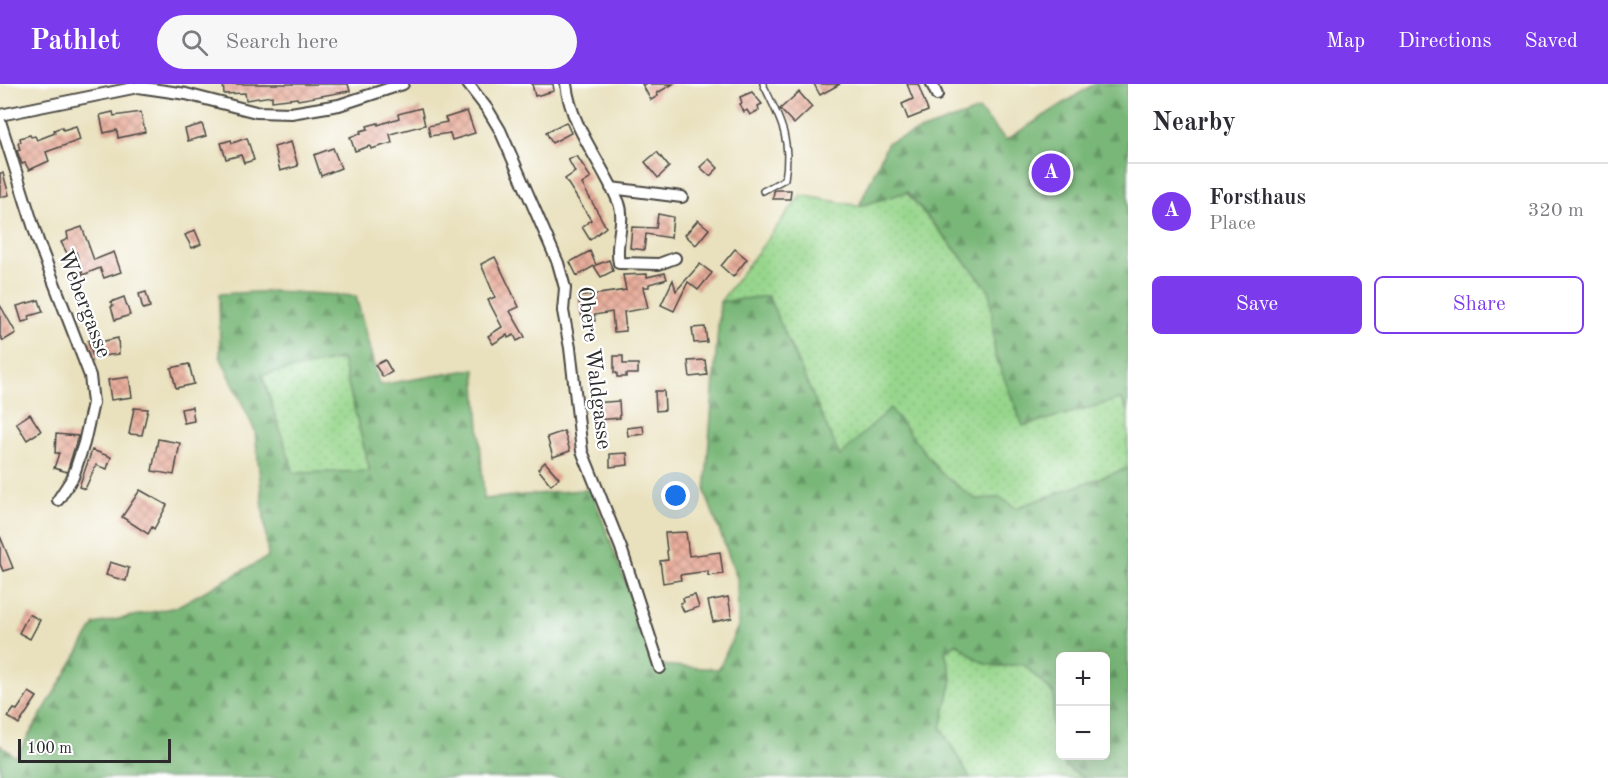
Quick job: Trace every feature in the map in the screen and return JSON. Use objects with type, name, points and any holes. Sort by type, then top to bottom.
[{"type":"street","points":[[0,116],[138,87],[186,94],[256,112],[291,113],[339,105],[403,84]]},
{"type":"street","name":"Obere Waldgasse","points":[[468,84],[500,130],[558,263],[565,288],[563,311],[570,348],[582,451],[621,548],[660,668]]},
{"type":"street","points":[[566,84],[568,104],[620,205],[616,252],[619,263],[659,264],[675,258]]},
{"type":"street","points":[[932,84],[937,95]]},
{"type":"street","name":"Webergasse","points":[[0,121],[38,241],[90,376],[93,404],[84,443],[73,477],[58,500]]},
{"type":"street","points":[[611,188],[682,197]]},
{"type":"lane","points":[[763,84],[783,124],[788,159],[785,179],[763,190]]},
{"type":"green space","points":[[1094,84],[1128,84],[1128,411],[1121,399],[1023,426],[995,355],[990,291],[907,192],[859,206],[888,142],[979,110],[1006,140]]},
{"type":"green space","points":[[906,192],[990,291],[995,355],[1121,399],[1128,411],[1128,468],[1016,508],[1001,498],[975,499],[940,472],[890,409],[840,457],[768,296],[720,302],[801,195],[859,206]]},
{"type":"green space","points":[[275,291],[356,296],[379,385],[475,369],[484,499],[591,489],[656,665],[719,669],[738,626],[737,578],[705,492],[720,302],[768,296],[840,456],[890,408],[940,472],[975,499],[1001,498],[1016,508],[1128,468],[1128,778],[1085,778],[1066,767],[1063,760],[1110,760],[1110,652],[1056,652],[1056,737],[1052,724],[1054,694],[1023,664],[993,666],[980,661],[957,643],[945,652],[952,679],[941,728],[970,778],[0,778],[0,745],[16,757],[95,624],[176,607],[268,557],[255,431],[220,356],[219,294]],"holes":[[[342,359],[370,471],[294,473],[262,375]]]},
{"type":"green space","points":[[342,359],[370,472],[294,473],[262,375]]},
{"type":"green space","points":[[957,643],[980,661],[993,666],[1023,664],[1054,694],[1052,724],[1056,740],[1056,760],[1063,760],[1066,767],[1085,778],[970,778],[941,728],[952,679],[945,652]]},
{"type":"building","points":[[223,84],[348,84],[350,91],[298,100],[297,98],[272,101],[272,96],[246,100],[245,93],[224,94]]},
{"type":"building","points":[[532,84],[553,84],[554,91],[535,96]]},
{"type":"building","points":[[642,84],[673,84],[657,93],[658,96],[651,100]]},
{"type":"building","points":[[814,84],[840,84],[820,95]]},
{"type":"building","points":[[907,84],[918,84],[928,111],[908,119],[902,104],[913,99]]},
{"type":"building","points":[[752,92],[762,104],[758,106],[759,110],[750,115],[747,110],[744,112],[740,104],[742,103],[740,97]]},
{"type":"building","points":[[799,92],[812,107],[794,124],[780,109]]},
{"type":"building","points":[[421,108],[425,125],[390,134],[392,143],[355,151],[350,137],[368,129],[367,126],[399,118],[398,114]]},
{"type":"building","points":[[467,111],[475,133],[452,140],[450,133],[430,136],[428,126],[447,122],[445,118]]},
{"type":"building","points":[[113,112],[114,116],[141,112],[145,132],[118,138],[117,130],[104,133],[100,115]]},
{"type":"building","points":[[566,122],[571,133],[552,143],[546,132]]},
{"type":"building","points":[[202,124],[206,136],[188,141],[185,129]]},
{"type":"building","points":[[76,126],[80,140],[46,152],[49,161],[29,170],[25,163],[22,164],[17,151],[20,150],[18,143],[21,142],[20,138],[30,135],[35,136],[37,140],[55,133],[54,130],[62,127],[63,130]]},
{"type":"building","points":[[247,138],[254,160],[244,163],[241,155],[226,159],[221,143],[231,140],[232,143]]},
{"type":"building","points":[[291,142],[298,166],[280,171],[274,147]]},
{"type":"building","points":[[333,148],[341,168],[321,176],[314,155]]},
{"type":"building","points":[[657,152],[669,167],[658,178],[645,162]]},
{"type":"building","points":[[577,156],[591,178],[582,184],[606,227],[590,240],[582,227],[591,220],[565,179],[575,172],[568,159]]},
{"type":"building","points":[[709,159],[718,168],[710,176],[700,167]]},
{"type":"building","points":[[1055,165],[1060,175],[1046,181],[1042,171]]},
{"type":"building","points":[[0,173],[3,173],[9,195],[0,197]]},
{"type":"building","points":[[776,190],[791,190],[790,199],[773,199]]},
{"type":"building","points":[[658,214],[673,217],[671,238],[646,234],[644,250],[630,248],[632,227],[656,228]]},
{"type":"building","points":[[698,220],[709,229],[696,245],[685,235]]},
{"type":"building","points":[[82,227],[94,260],[114,252],[121,272],[104,278],[100,268],[83,275],[76,252],[68,255],[61,242],[68,239],[67,232]]},
{"type":"building","points":[[195,230],[201,244],[192,248],[185,235]]},
{"type":"building","points":[[735,249],[747,259],[733,277],[721,266]]},
{"type":"building","points":[[590,251],[596,265],[609,260],[613,271],[601,277],[594,266],[577,276],[570,262]]},
{"type":"building","points":[[495,257],[519,307],[510,311],[525,337],[517,341],[514,335],[508,338],[507,335],[493,344],[488,336],[502,327],[488,300],[495,297],[481,264]]},
{"type":"building","points":[[700,264],[712,273],[698,290],[688,282],[674,311],[661,305],[673,280],[676,291]]},
{"type":"building","points":[[665,273],[667,279],[649,284],[649,287],[643,287],[648,308],[624,312],[626,331],[614,332],[612,312],[594,315],[595,321],[587,323],[586,316],[582,317],[578,297],[626,290],[623,275],[647,274],[647,277]]},
{"type":"building","points":[[146,292],[150,307],[143,309],[139,294]]},
{"type":"building","points":[[124,297],[130,315],[115,320],[111,302]]},
{"type":"building","points":[[39,300],[43,312],[29,316],[30,320],[22,322],[17,306]]},
{"type":"building","points":[[0,305],[16,333],[3,341],[0,336]]},
{"type":"building","points":[[705,327],[707,342],[694,343],[692,328]]},
{"type":"building","points":[[98,336],[100,342],[118,338],[119,354],[93,357],[88,341]]},
{"type":"building","points":[[614,356],[623,356],[623,364],[638,364],[638,374],[617,377],[617,373],[614,373]]},
{"type":"building","points":[[385,360],[392,372],[383,377],[375,365]]},
{"type":"building","points":[[705,360],[707,375],[690,377],[688,361]]},
{"type":"building","points":[[189,364],[194,384],[176,388],[171,368]]},
{"type":"building","points":[[129,377],[132,397],[111,400],[108,380]]},
{"type":"building","points":[[655,391],[664,391],[665,410],[656,411]]},
{"type":"building","points":[[619,401],[620,418],[596,420],[594,403]]},
{"type":"building","points":[[192,407],[194,421],[184,423],[181,409]]},
{"type":"building","points":[[134,408],[148,409],[142,435],[129,434]]},
{"type":"building","points":[[30,414],[41,431],[27,440],[16,423]]},
{"type":"building","points":[[643,426],[644,434],[628,436],[627,428]]},
{"type":"building","points":[[564,431],[570,451],[553,457],[547,437]]},
{"type":"building","points":[[56,434],[78,436],[67,472],[54,468],[59,453],[55,453]]},
{"type":"building","points":[[158,439],[180,443],[174,475],[152,471]]},
{"type":"building","points":[[92,450],[111,457],[107,469],[96,465],[85,489],[79,487]]},
{"type":"building","points":[[627,453],[628,465],[610,467],[610,454]]},
{"type":"building","points":[[545,462],[559,478],[551,485],[538,469]]},
{"type":"building","points":[[140,490],[167,505],[154,529],[152,527],[148,534],[122,517]]},
{"type":"building","points":[[686,532],[689,556],[720,552],[723,574],[708,576],[708,571],[680,575],[681,580],[663,583],[660,561],[668,560],[665,533]]},
{"type":"building","points":[[0,536],[13,568],[3,571],[0,564]]},
{"type":"building","points":[[110,562],[129,568],[126,581],[106,575]]},
{"type":"building","points":[[695,595],[699,607],[684,612],[680,603],[684,602],[683,598]]},
{"type":"building","points":[[728,597],[732,618],[713,622],[708,601]]},
{"type":"building","points":[[29,614],[40,620],[30,639],[19,633]]},
{"type":"building","points":[[29,692],[37,697],[19,724],[8,717],[14,709],[17,710]]},
{"type":"place","name":"Forsthaus","points":[[1051,173]]}]
